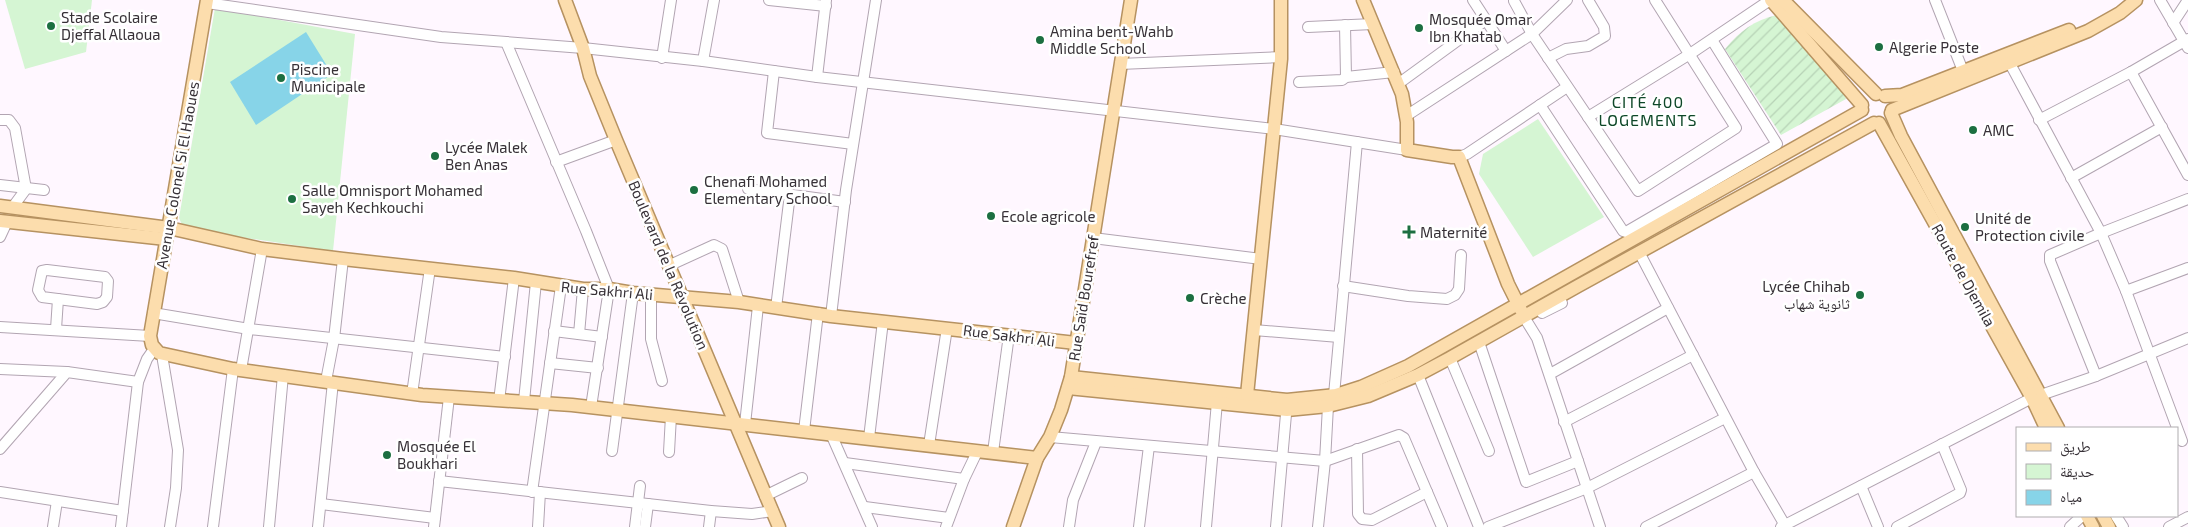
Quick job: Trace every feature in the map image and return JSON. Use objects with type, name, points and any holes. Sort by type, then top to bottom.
[{"type":"main road","name":"Boulevard de la Révolution","points":[[565,0],[583,48],[590,76],[668,266],[684,297],[740,424],[765,496],[779,527]]},
{"type":"main road","name":"Rue Saïd Bourefref","points":[[1013,527],[1037,458],[1050,436],[1069,383],[1131,0]]},
{"type":"main road","points":[[1247,395],[1282,57],[1281,0]]},
{"type":"main road","points":[[1363,0],[1398,84],[1406,116],[1407,150],[1452,157],[1459,156],[1508,284],[1524,317]]},
{"type":"main road","points":[[1771,0],[1862,108],[1866,119],[1877,123]]},
{"type":"main road","points":[[1069,383],[1217,402],[1287,405],[1368,396],[1418,375],[1450,358],[1638,252],[1877,123],[1888,119],[1891,105],[1783,0]]},
{"type":"main road","points":[[1891,111],[2089,22],[2108,12],[2123,0]]},
{"type":"main road","points":[[1331,400],[1384,378],[1518,304],[1862,108],[1867,97],[1881,95],[1902,96],[1963,71],[2007,59],[2106,22],[2136,0]]},
{"type":"main road","name":"Avenue Colonel Si El Haoues","points":[[158,352],[150,336],[153,313],[207,2]]},
{"type":"main road","points":[[1891,111],[1901,136],[2037,396],[2057,427]]},
{"type":"main road","name":"Route de Djemila","points":[[1877,123],[2037,396],[2046,427]]},
{"type":"main road","points":[[6,207],[167,234]]},
{"type":"main road","points":[[4,221],[167,234]]},
{"type":"main road","name":"Rue Sakhri Ali","points":[[167,234],[262,249],[514,278],[583,289],[609,289],[632,293],[740,302],[831,316],[1076,343]]},
{"type":"main road","points":[[158,352],[237,369],[412,394],[591,407],[1037,458]]},
{"type":"main road","points":[[1069,383],[1247,395],[1287,405]]},
{"type":"main road","points":[[2094,521],[2109,527]]},
{"type":"street","points":[[662,58],[671,0]]},
{"type":"street","points":[[704,61],[714,0]]},
{"type":"street","points":[[769,0],[826,3],[817,77]]},
{"type":"street","points":[[831,316],[853,144],[876,0]]},
{"type":"street","points":[[1474,0],[1506,51]]},
{"type":"street","points":[[1406,116],[1532,34],[1567,0]]},
{"type":"street","points":[[1548,58],[1566,49],[1588,46],[1605,36],[1604,27],[1588,0]]},
{"type":"street","points":[[1514,1],[1532,34],[1567,87],[1636,191],[1640,191],[1736,128],[1655,0]]},
{"type":"street","points":[[1588,117],[1712,40],[1771,0]]},
{"type":"street","points":[[1935,0],[1963,71]]},
{"type":"street","points":[[2039,120],[2187,43],[2160,0]]},
{"type":"street","points":[[2173,22],[2188,0]]},
{"type":"street","points":[[207,2],[441,37],[583,48],[662,58],[704,61],[817,77],[1274,129],[1407,150]]},
{"type":"street","points":[[1398,84],[1486,20]]},
{"type":"street","points":[[1308,27],[1373,24]]},
{"type":"street","points":[[1345,25],[1346,77]]},
{"type":"street","points":[[1540,105],[1623,231],[1626,232],[1777,144],[1712,40]]},
{"type":"street","points":[[506,42],[609,289],[591,407]]},
{"type":"street","points":[[1120,64],[1282,57]]},
{"type":"street","points":[[2007,59],[2101,233],[2126,291],[2182,436]]},
{"type":"street","points":[[774,71],[767,133],[853,144]]},
{"type":"street","points":[[1299,82],[1342,80],[1346,77],[1394,72]]},
{"type":"street","points":[[2131,72],[2188,176]]},
{"type":"street","points":[[1459,156],[1467,154],[1567,87]]},
{"type":"street","points":[[0,120],[9,120],[15,128],[26,189]]},
{"type":"street","points":[[2071,178],[2162,127]]},
{"type":"street","points":[[556,162],[616,140]]},
{"type":"street","points":[[1318,527],[1339,337],[1356,142]]},
{"type":"street","points":[[0,185],[44,190]]},
{"type":"street","points":[[6,207],[26,189]]},
{"type":"street","points":[[748,189],[845,202]]},
{"type":"street","points":[[776,308],[790,194]]},
{"type":"street","points":[[2096,376],[2050,258],[2052,253],[2188,199]]},
{"type":"street","points":[[0,237],[4,221]]},
{"type":"street","points":[[1093,238],[1261,259]]},
{"type":"street","points":[[668,266],[714,245],[722,250],[740,302]]},
{"type":"street","points":[[213,527],[237,369],[249,329],[262,249]]},
{"type":"street","points":[[1638,252],[1784,526],[2037,396],[2096,376],[2188,338]]},
{"type":"street","points":[[1343,286],[1447,300],[1455,295],[1459,289],[1461,255]]},
{"type":"street","points":[[318,527],[330,381],[343,259]]},
{"type":"street","points":[[412,394],[430,268]]},
{"type":"street","points":[[2126,291],[2188,268]]},
{"type":"street","points":[[42,271],[102,276],[108,281],[107,297],[103,302],[96,304],[58,299],[40,295],[38,290],[42,271]]},
{"type":"street","points":[[499,400],[514,278]]},
{"type":"street","points":[[524,401],[536,282]]},
{"type":"street","points":[[538,527],[536,492],[543,404],[561,286]]},
{"type":"street","points":[[579,334],[583,289]]},
{"type":"street","points":[[612,451],[632,293]]},
{"type":"street","points":[[650,294],[651,339],[662,381]]},
{"type":"street","points":[[56,329],[58,299]]},
{"type":"street","points":[[740,424],[758,306]]},
{"type":"street","points":[[1550,374],[1668,308]]},
{"type":"street","points":[[153,313],[249,329],[504,357]]},
{"type":"street","points":[[804,431],[818,314]]},
{"type":"street","points":[[1524,317],[1537,338],[1600,527]]},
{"type":"street","points":[[870,438],[882,321]]},
{"type":"street","points":[[0,327],[150,336]]},
{"type":"street","points":[[929,445],[946,328]]},
{"type":"street","points":[[1254,330],[1339,337]]},
{"type":"street","points":[[554,331],[602,338]]},
{"type":"street","points":[[993,452],[1009,335]]},
{"type":"street","points":[[1479,342],[1526,482],[1578,461]]},
{"type":"street","points":[[120,527],[138,382],[147,359],[158,352],[178,450],[176,488],[170,527]]},
{"type":"street","points":[[1564,422],[1693,355]]},
{"type":"street","points":[[1450,358],[1489,450]]},
{"type":"street","points":[[550,363],[598,368]]},
{"type":"street","points":[[0,369],[67,372],[138,382]]},
{"type":"street","points":[[0,449],[67,372]]},
{"type":"street","points":[[269,527],[283,375]]},
{"type":"street","points":[[1418,375],[1479,527]]},
{"type":"street","points":[[321,504],[434,523],[449,397]]},
{"type":"street","points":[[1206,527],[1217,402]]},
{"type":"street","points":[[1276,527],[1287,405]]},
{"type":"street","points":[[669,452],[672,416]]},
{"type":"street","points":[[1488,527],[1587,488],[1725,418]]},
{"type":"street","points":[[831,434],[845,462],[872,527]]},
{"type":"street","points":[[1050,436],[1096,442],[1325,461],[1395,435],[1402,436],[1442,527]]},
{"type":"street","points":[[1069,527],[1073,500],[1096,442]]},
{"type":"street","points":[[1897,527],[1961,492],[1942,444]]},
{"type":"street","points":[[1139,527],[1149,446]]},
{"type":"street","points":[[1357,449],[1358,514],[1362,519],[1372,520],[1427,492]]},
{"type":"street","points":[[864,507],[948,522],[964,479],[977,452]]},
{"type":"street","points":[[845,462],[964,479]]},
{"type":"street","points":[[1646,527],[1754,472]]},
{"type":"street","points":[[765,496],[802,478]]},
{"type":"street","points":[[439,481],[711,511],[752,514],[773,511]]},
{"type":"street","points":[[640,486],[645,527]]},
{"type":"street","points":[[1861,486],[1878,527]]},
{"type":"street","points":[[0,492],[122,511]]},
{"type":"street","points":[[53,527],[57,501]]},
{"type":"street","points":[[635,527],[643,503]]},
{"type":"street","points":[[709,527],[711,511]]},
{"type":"street","points":[[2070,527],[2081,517]]},
{"type":"street","points":[[2169,527],[2188,517]]},
{"type":"green space","name":"Stade Scolaire Djeffal Allaoua","points":[[5,0],[92,0],[86,52],[25,69]]},
{"type":"green space","points":[[215,8],[355,34],[333,251],[183,227],[179,218]]},
{"type":"green space","points":[[1777,15],[1839,81],[1846,99],[1781,135],[1725,49],[1736,37],[1754,23]]},
{"type":"green space","points":[[1538,119],[1604,217],[1533,257],[1479,174],[1483,154]]},
{"type":"water","name":"Piscine Municipale","points":[[306,32],[332,74],[256,125],[230,82]]},
{"type":"place","name":"Stade Scolaire Djeffal Allaoua","points":[[51,26]]},
{"type":"place","name":"Mosquée Omar Ibn Khatab","points":[[1419,28]]},
{"type":"place","name":"Amina bent-Wahb Middle School","points":[[1040,40]]},
{"type":"place","name":"Algerie Poste","points":[[1879,47]]},
{"type":"place","name":"Piscine Municipale","points":[[281,78]]},
{"type":"place","name":"AMC","points":[[1973,130]]},
{"type":"place","name":"Lycée Malek Ben Anas","points":[[435,156]]},
{"type":"place","name":"Chenafi Mohamed Elementary School","points":[[694,190]]},
{"type":"place","name":"Salle Omnisport Mohamed Sayeh Kechkouchi","points":[[292,199]]},
{"type":"place","name":"Ecole agricole","points":[[991,216]]},
{"type":"place","name":"Unité de Protection civile","points":[[1965,227]]},
{"type":"place","name":"Maternité","points":[[1409,232]]},
{"type":"place","name":"Lycée Chihab ثانوية شهاب","points":[[1860,295]]},
{"type":"place","name":"Crèche","points":[[1190,298]]},
{"type":"place","name":"Mosquée El Boukhari","points":[[387,455]]},
{"type":"district","name":"CITÉ 400 LOGEMENTS","points":[[1648,110]]}]
